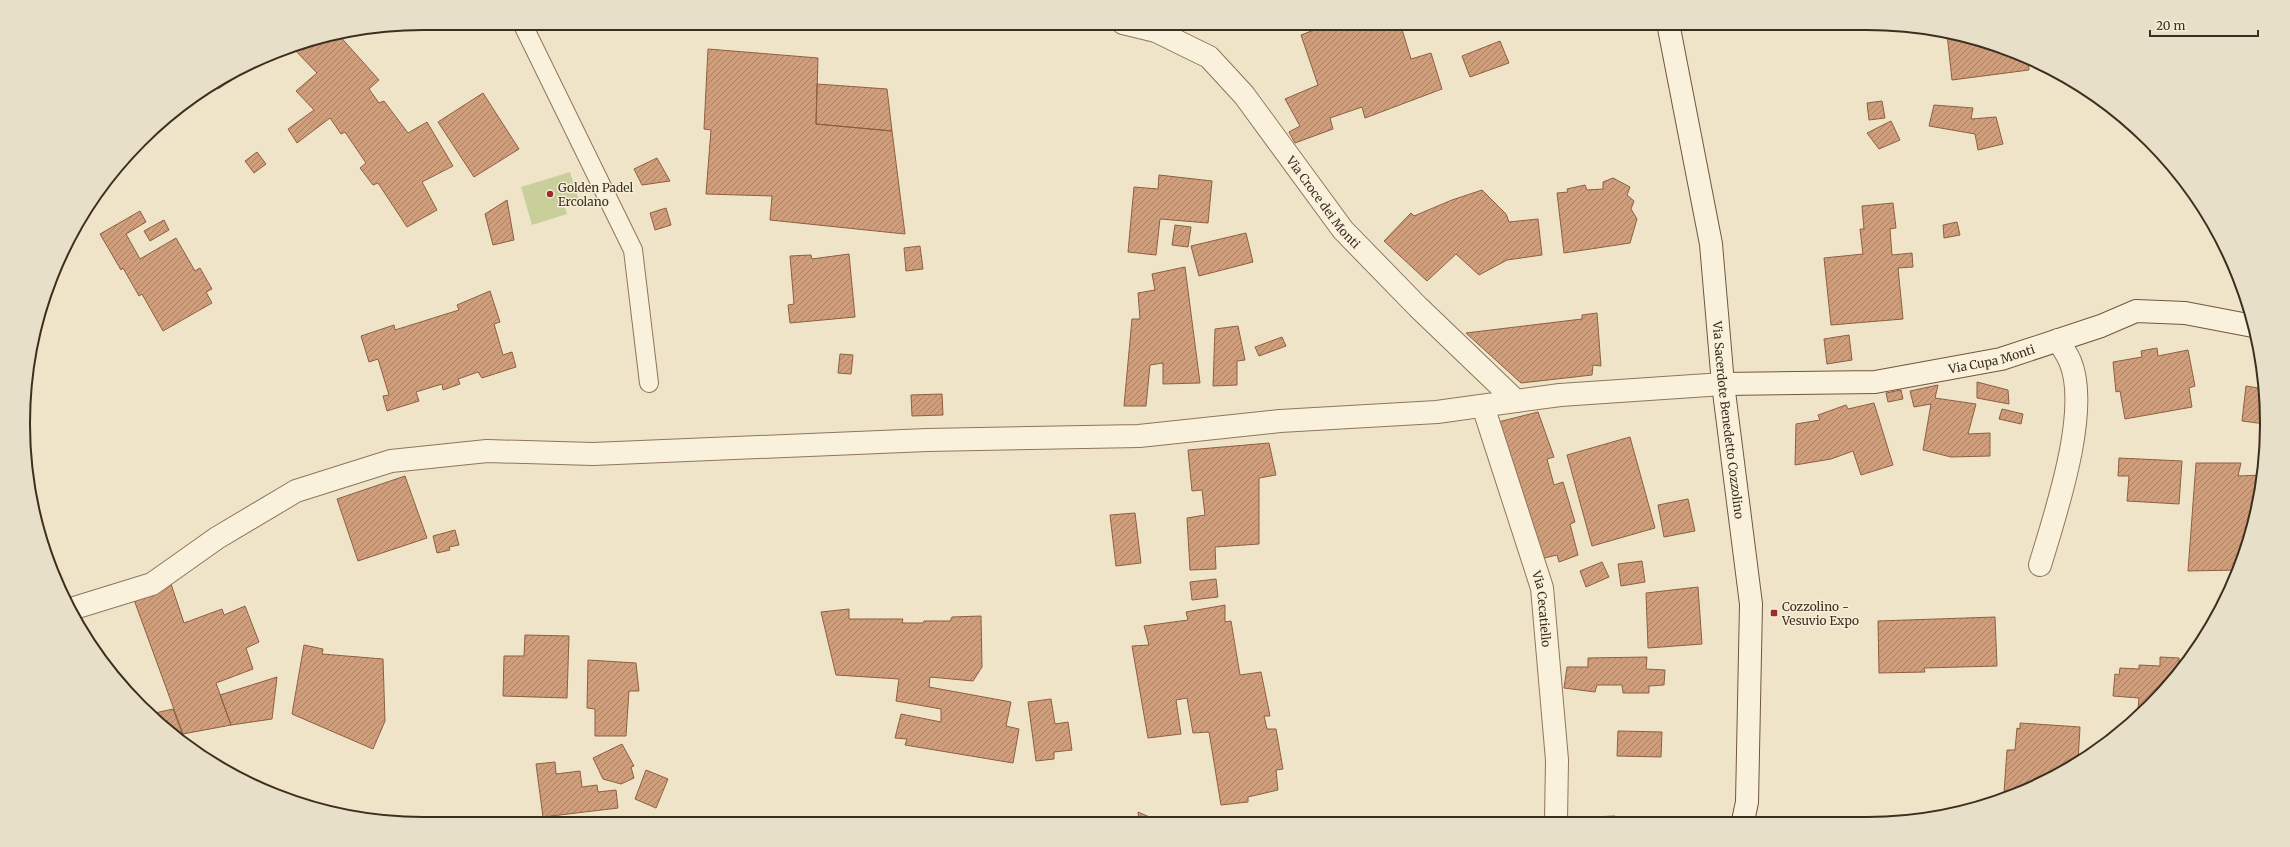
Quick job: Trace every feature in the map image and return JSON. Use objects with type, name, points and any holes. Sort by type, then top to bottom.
[{"type":"street","name":"Via Croce dei Monti","points":[[1152,30],[1209,57],[1244,95],[1343,230],[1418,307],[1516,401]]},
{"type":"street","name":"Via Sacerdote Benedetto Cozzolino","points":[[1669,30],[1711,244],[1724,384],[1751,604],[1747,802],[1743,817]]},
{"type":"street","name":"Via Cupa Monti","points":[[76,607],[152,584],[217,538],[296,491],[391,461],[487,451],[593,454],[927,440],[1139,436],[1280,421],[1437,412],[1560,395],[1724,384],[1875,382],[2001,359],[2101,326],[2136,311],[2185,313],[2248,325]]},
{"type":"street","points":[[2040,565],[2058,507],[2077,415],[2076,385],[2071,362],[2058,340]]},
{"type":"street","name":"Via Cecatiello","points":[[1483,406],[1542,588],[1557,760],[1556,817]]},
{"type":"lane","points":[[525,30],[633,250],[648,383]]},
{"type":"green space","name":"Golden Padel Ercolano","points":[[570,172],[579,201],[564,205],[567,214],[532,225],[521,187]]},
{"type":"building","points":[[1314,30],[1402,30],[1411,59],[1431,53],[1442,89],[1365,118],[1362,107],[1330,118],[1333,129],[1295,143],[1289,132],[1300,126],[1285,99],[1318,85],[1301,35]]},
{"type":"building","points":[[342,39],[379,80],[369,89],[379,103],[384,101],[408,133],[427,122],[453,166],[422,182],[437,210],[407,227],[378,183],[373,185],[360,168],[366,163],[345,132],[341,134],[330,118],[297,143],[288,129],[314,110],[296,91],[317,73],[296,51],[322,43]]},
{"type":"building","points":[[1948,39],[1968,43],[1993,51],[2029,65],[2029,70],[1952,80]]},
{"type":"building","points":[[1500,41],[1509,63],[1470,77],[1462,56]]},
{"type":"building","points":[[708,49],[818,58],[816,124],[892,131],[905,234],[770,220],[772,196],[706,194],[711,130],[704,129]]},
{"type":"building","points":[[817,84],[887,89],[892,131],[816,124]]},
{"type":"building","points":[[483,93],[519,149],[474,177],[438,122]]},
{"type":"building","points":[[1882,101],[1885,118],[1869,120],[1867,103]]},
{"type":"building","points":[[1934,105],[1973,108],[1971,119],[1996,117],[2003,144],[1978,150],[1975,134],[1929,126]]},
{"type":"building","points":[[1891,121],[1900,140],[1879,149],[1867,133]]},
{"type":"building","points":[[257,152],[266,164],[254,173],[245,161]]},
{"type":"building","points":[[657,158],[670,181],[642,185],[634,169]]},
{"type":"building","points":[[1159,175],[1212,181],[1208,223],[1160,219],[1156,255],[1128,252],[1134,187],[1158,189]]},
{"type":"building","points":[[1613,178],[1630,187],[1627,195],[1634,201],[1631,209],[1637,219],[1630,243],[1564,253],[1557,193],[1568,192],[1567,189],[1585,185],[1587,190],[1603,189],[1603,182]]},
{"type":"building","points":[[1482,190],[1506,214],[1509,222],[1538,219],[1542,255],[1507,260],[1479,275],[1456,254],[1427,281],[1384,241],[1411,213],[1414,216],[1452,200]]},
{"type":"building","points":[[507,200],[514,240],[493,245],[485,214]]},
{"type":"building","points":[[1893,203],[1896,228],[1890,229],[1892,255],[1912,253],[1913,267],[1898,268],[1903,319],[1831,325],[1824,258],[1863,254],[1860,229],[1864,229],[1862,206]]},
{"type":"building","points":[[666,208],[671,225],[655,230],[650,213]]},
{"type":"building","points":[[140,211],[146,222],[126,234],[140,259],[176,238],[195,271],[200,268],[212,289],[206,292],[212,303],[163,331],[142,294],[139,296],[123,268],[121,270],[100,234]]},
{"type":"building","points":[[164,220],[169,230],[150,241],[144,231]]},
{"type":"building","points":[[1957,222],[1960,235],[1944,238],[1943,225]]},
{"type":"building","points":[[1175,225],[1191,227],[1188,247],[1172,245]]},
{"type":"building","points":[[1246,233],[1253,262],[1199,276],[1191,246]]},
{"type":"building","points":[[920,246],[923,269],[906,271],[904,248]]},
{"type":"building","points":[[849,254],[855,317],[790,323],[788,305],[794,304],[790,256],[811,255],[812,259]]},
{"type":"building","points":[[1185,267],[1200,383],[1163,384],[1163,363],[1150,365],[1146,406],[1124,406],[1132,319],[1140,319],[1138,293],[1155,290],[1152,274]]},
{"type":"building","points":[[490,291],[500,322],[494,324],[503,355],[512,352],[516,367],[482,378],[478,372],[458,379],[460,384],[443,390],[442,384],[416,392],[419,401],[387,411],[383,396],[389,395],[378,359],[369,362],[361,336],[394,325],[395,330],[459,310],[457,305]]},
{"type":"building","points":[[1597,313],[1601,366],[1593,365],[1592,375],[1521,383],[1466,333],[1582,319],[1582,315]]},
{"type":"building","points":[[1238,326],[1245,360],[1237,361],[1237,385],[1213,386],[1215,329]]},
{"type":"building","points":[[1849,335],[1852,360],[1827,364],[1824,339]]},
{"type":"building","points":[[1282,337],[1286,346],[1259,356],[1255,347]]},
{"type":"building","points":[[2157,348],[2158,356],[2188,350],[2195,386],[2189,388],[2192,407],[2125,419],[2120,391],[2116,392],[2113,362],[2142,357],[2141,351]]},
{"type":"building","points":[[840,354],[853,355],[851,374],[838,373]]},
{"type":"building","points":[[1977,382],[2008,390],[2009,404],[1977,398]]},
{"type":"building","points":[[1938,385],[1935,398],[1976,404],[1968,434],[1990,433],[1990,456],[1951,457],[1923,450],[1931,404],[1914,407],[1910,391]]},
{"type":"building","points":[[2246,386],[2258,388],[2260,423],[2242,421]]},
{"type":"building","points":[[1901,390],[1903,399],[1888,402],[1886,393]]},
{"type":"building","points":[[942,394],[943,415],[912,416],[911,395]]},
{"type":"building","points":[[1874,403],[1893,465],[1861,475],[1853,451],[1831,459],[1795,465],[1796,424],[1820,420],[1818,415],[1846,405],[1848,409]]},
{"type":"building","points":[[2002,409],[2023,414],[2021,424],[1999,419]]},
{"type":"building","points":[[1538,412],[1554,457],[1547,459],[1554,485],[1563,482],[1575,522],[1570,524],[1578,555],[1559,562],[1557,555],[1536,560],[1498,422]]},
{"type":"building","points":[[1630,437],[1655,528],[1592,546],[1567,455]]},
{"type":"building","points":[[1269,443],[1276,475],[1259,478],[1259,544],[1215,547],[1216,569],[1190,570],[1187,518],[1205,515],[1202,490],[1192,491],[1188,450]]},
{"type":"building","points":[[2119,458],[2182,461],[2179,504],[2127,501],[2129,476],[2118,476]]},
{"type":"building","points":[[2196,463],[2241,463],[2238,476],[2257,475],[2247,525],[2231,570],[2188,571]]},
{"type":"building","points":[[405,476],[427,538],[358,561],[337,499]]},
{"type":"building","points":[[1688,499],[1695,531],[1664,537],[1658,505]]},
{"type":"building","points":[[1135,513],[1141,563],[1116,566],[1110,515]]},
{"type":"building","points":[[455,530],[459,545],[449,547],[450,550],[437,553],[433,536]]},
{"type":"building","points":[[1642,561],[1645,582],[1621,586],[1618,564]]},
{"type":"building","points":[[1602,562],[1609,577],[1586,587],[1580,571]]},
{"type":"building","points":[[1216,579],[1218,597],[1192,600],[1190,582]]},
{"type":"building","points":[[170,581],[184,623],[222,609],[224,615],[245,606],[259,642],[246,648],[253,669],[216,683],[231,725],[183,734],[133,597]]},
{"type":"building","points":[[1698,587],[1702,644],[1648,648],[1646,593]]},
{"type":"building","points":[[1225,605],[1225,622],[1231,621],[1240,675],[1261,672],[1270,716],[1264,716],[1267,729],[1276,729],[1283,769],[1276,770],[1278,790],[1248,797],[1248,802],[1221,805],[1209,732],[1193,733],[1187,698],[1176,700],[1181,734],[1148,738],[1132,646],[1149,645],[1144,626],[1188,620],[1186,612]]},
{"type":"building","points":[[849,609],[849,619],[903,619],[902,623],[950,621],[952,617],[981,616],[982,667],[973,681],[930,677],[929,687],[1011,702],[1006,726],[1019,729],[1013,763],[905,745],[907,739],[895,738],[901,714],[941,722],[941,709],[896,701],[899,679],[836,675],[821,612]]},
{"type":"building","points":[[1995,617],[1997,666],[1924,668],[1925,672],[1879,673],[1878,621]]},
{"type":"building","points":[[525,635],[569,636],[567,698],[503,696],[504,656],[524,656]]},
{"type":"building","points":[[304,645],[323,649],[322,654],[383,659],[385,721],[373,749],[292,714]]},
{"type":"building","points":[[1647,657],[1646,669],[1665,670],[1664,685],[1649,686],[1649,693],[1623,693],[1622,685],[1597,685],[1595,692],[1564,688],[1567,667],[1588,667],[1588,658]]},
{"type":"building","points":[[2160,657],[2179,658],[2179,663],[2138,708],[2139,698],[2113,696],[2115,674],[2119,675],[2120,668],[2139,669],[2139,665],[2160,666]]},
{"type":"building","points":[[588,660],[636,663],[639,691],[629,691],[626,736],[595,736],[595,709],[587,708]]},
{"type":"building","points":[[277,677],[272,719],[231,725],[220,695]]},
{"type":"building","points":[[1051,699],[1055,724],[1068,722],[1072,750],[1054,752],[1054,759],[1036,761],[1028,702]]},
{"type":"building","points":[[173,709],[183,735],[164,719],[157,713]]},
{"type":"building","points":[[2020,723],[2080,727],[2078,755],[2041,776],[2004,792],[2007,750],[2015,750],[2017,728],[2020,729]]},
{"type":"building","points":[[1618,731],[1662,732],[1661,757],[1617,756]]},
{"type":"building","points":[[622,744],[634,766],[631,767],[634,778],[621,784],[603,779],[593,758]]},
{"type":"building","points":[[555,762],[556,774],[580,771],[582,787],[597,785],[598,792],[616,790],[618,808],[543,817],[536,764]]},
{"type":"building","points":[[646,770],[668,779],[656,808],[635,799]]},
{"type":"building","points":[[1138,812],[1150,817],[1138,817]]},
{"type":"building","points":[[1615,816],[1615,817],[1591,817]]},
{"type":"place","name":"Golden Padel Ercolano","points":[[550,194]]},
{"type":"place","name":"Cozzolino - Vesuvio Expo","points":[[1774,613]]}]
